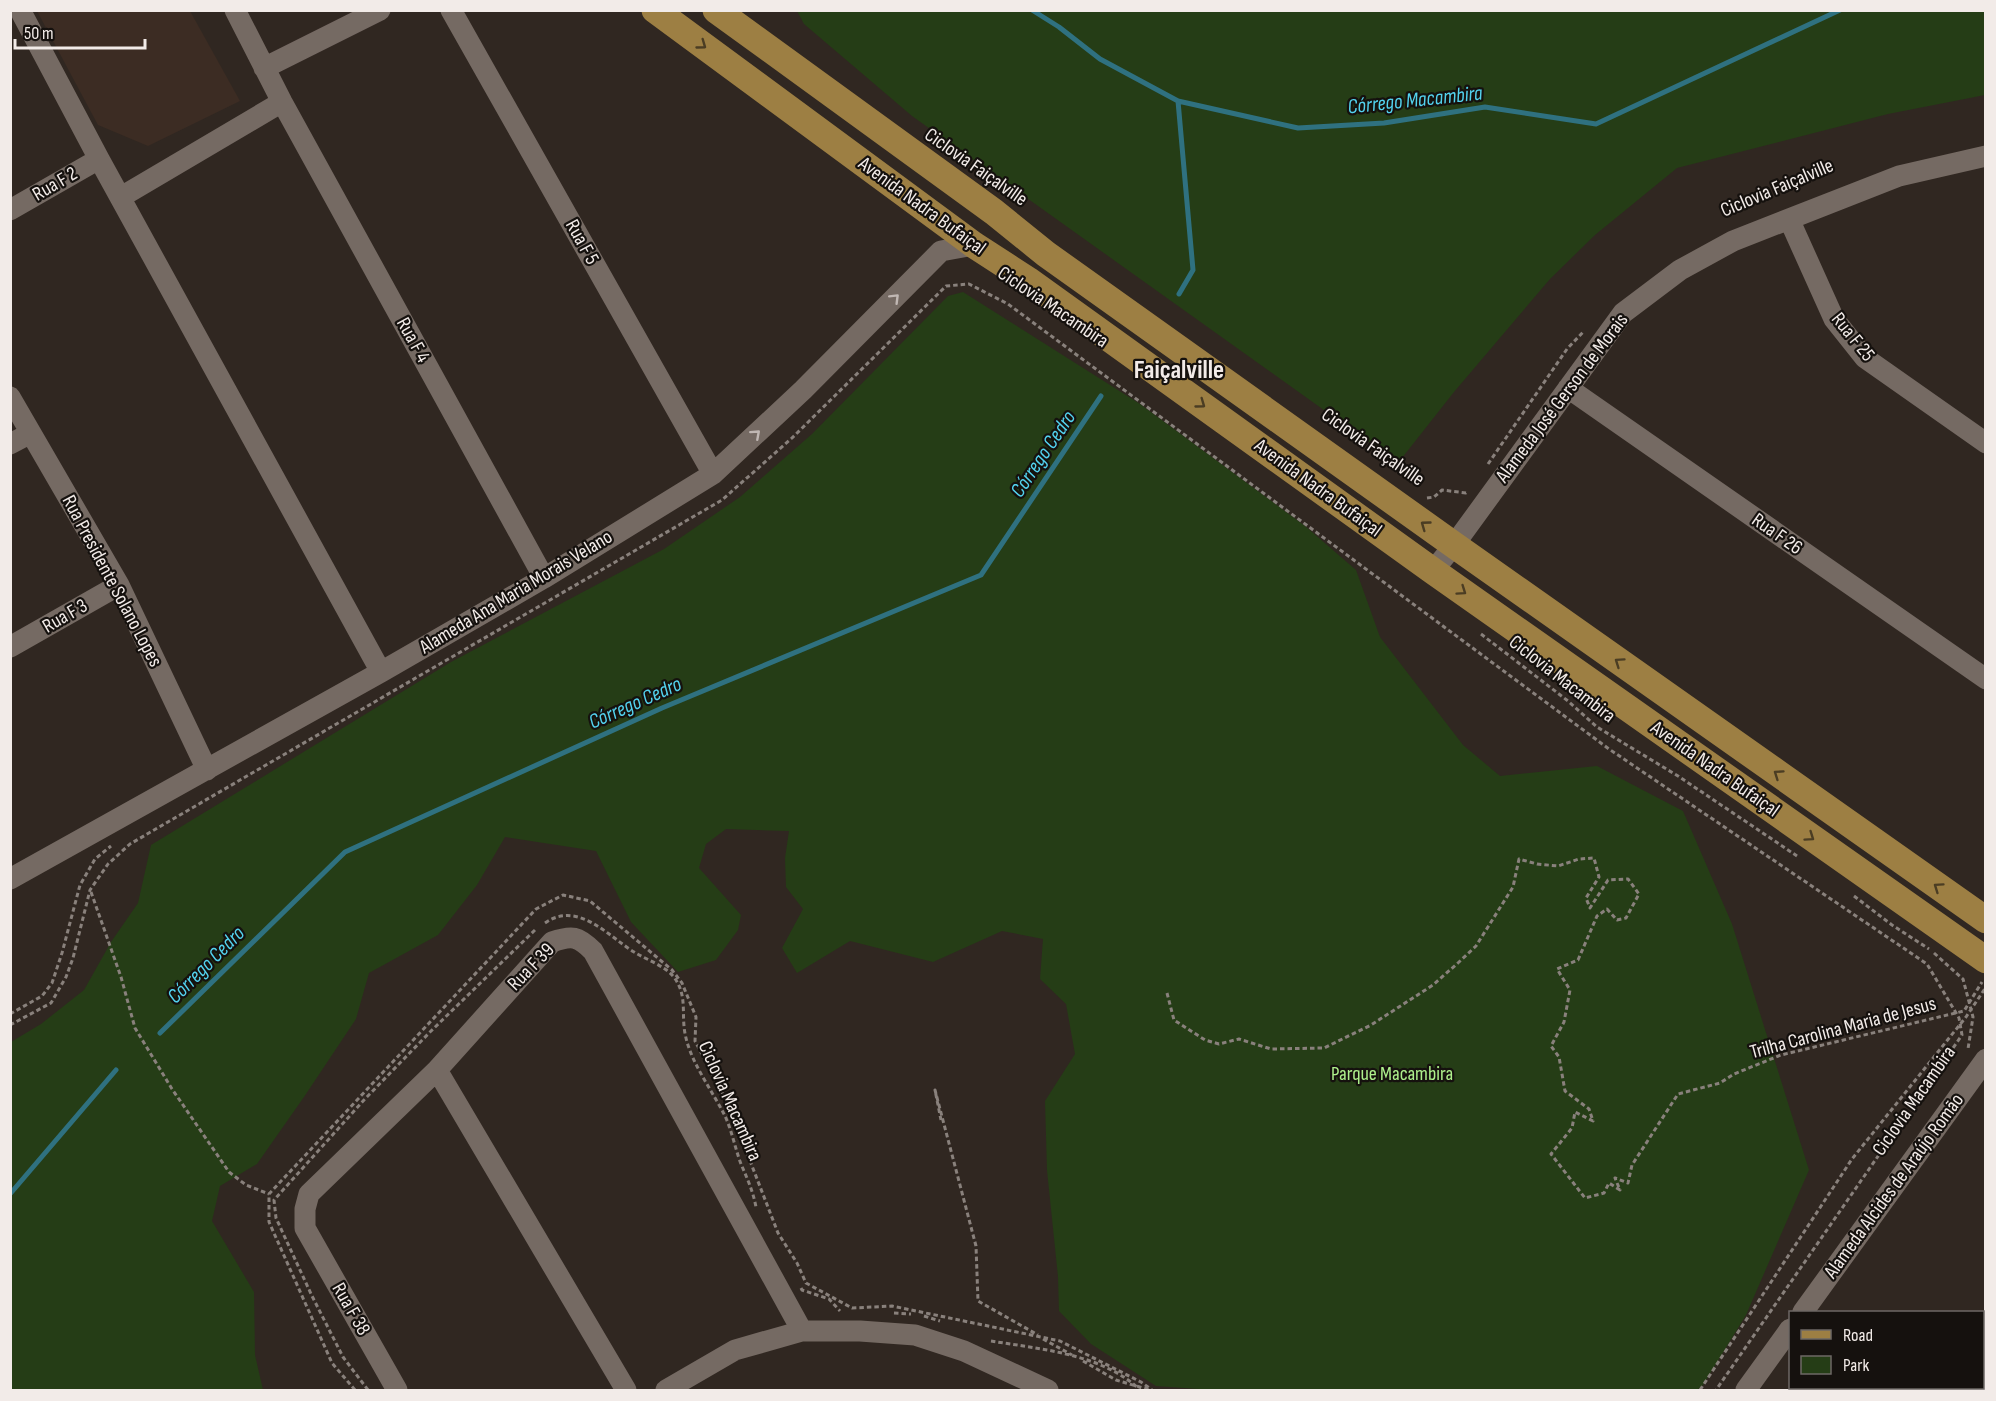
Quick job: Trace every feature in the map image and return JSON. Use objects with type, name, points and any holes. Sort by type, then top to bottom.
[{"type":"main road","name":"Avenida Nadra Bufaiçal","points":[[655,10],[974,245],[1028,280],[1433,571],[1986,960]]},
{"type":"main road","name":"Avenida Nadra Bufaiçal","points":[[716,10],[994,212],[1046,254],[1986,920]]},
{"type":"street","points":[[20,10],[99,159],[381,672]]},
{"type":"street","name":"Rua F 4","points":[[235,10],[282,102],[544,578]]},
{"type":"street","points":[[264,68],[380,10]]},
{"type":"street","name":"Rua F 5","points":[[451,10],[712,474]]},
{"type":"street","points":[[121,197],[282,102]]},
{"type":"street","name":"Alameda José Gerson de Morais","points":[[1433,571],[1623,313],[1680,270],[1733,241],[1899,176],[1986,156]]},
{"type":"street","name":"Rua F 2","points":[[10,210],[99,159]]},
{"type":"street","name":"Rua F 25","points":[[1790,219],[1834,318],[1865,358],[1986,443]]},
{"type":"street","name":"Alameda Ana Maria Morais Velano","points":[[10,879],[381,672],[544,578],[712,474],[803,390],[942,251],[974,245]]},
{"type":"street","name":"Rua F 26","points":[[1568,388],[1986,679]]},
{"type":"street","name":"Rua Presidente Solano Lopes","points":[[10,397],[119,585],[207,770]]},
{"type":"street","points":[[10,444],[31,433]]},
{"type":"street","name":"Rua F 3","points":[[10,647],[119,585]]},
{"type":"street","name":"Rua F 39","points":[[436,1070],[552,942],[567,937],[583,940],[593,951],[802,1331]]},
{"type":"street","name":"Alameda Alcides de Araújo Romão","points":[[1804,1311],[1977,1056]]},
{"type":"street","points":[[436,1070],[626,1390]]},
{"type":"street","name":"Rua F 38","points":[[397,1390],[305,1228],[305,1209],[309,1194],[436,1070]]},
{"type":"street","points":[[666,1390],[735,1350],[802,1331],[915,1335],[964,1351],[1046,1390]]},
{"type":"street","points":[[1746,1390],[1789,1332]]},
{"type":"path","points":[[10,1025],[51,1003],[66,977],[73,958],[90,890],[108,864],[130,844],[722,500],[792,438],[946,286],[969,284],[1008,304],[1609,749],[1928,964],[1959,1018],[1962,1035],[1716,1390]]},
{"type":"path","points":[[1483,471],[1567,349],[1591,324]]},
{"type":"path","name":"Ciclovia Faiçalville","points":[[1419,500],[1434,497],[1442,490],[1466,493],[1470,489]]},
{"type":"path","name":"Ciclovia Macambira","points":[[1480,633],[1568,701],[1597,727],[1678,776],[1799,858]]},
{"type":"path","name":"Trilha Carolina Maria de Jesus","points":[[1167,993],[1174,1020],[1205,1040],[1219,1044],[1239,1039],[1271,1049],[1324,1048],[1371,1025],[1432,986],[1460,962],[1476,946],[1513,887],[1519,859],[1558,866],[1579,859],[1594,858],[1599,877],[1586,898],[1590,908],[1608,880],[1628,879],[1639,894],[1626,918],[1617,920],[1607,909],[1597,916],[1578,960],[1557,969],[1570,990],[1564,1022],[1551,1046],[1559,1057],[1565,1091],[1588,1109],[1593,1121],[1575,1112],[1572,1128],[1551,1154],[1585,1198],[1604,1193],[1609,1183],[1620,1190],[1615,1179],[1628,1183],[1632,1165],[1669,1104],[1678,1094],[1720,1083],[1734,1074],[1781,1055],[1964,1011],[1986,976]]},
{"type":"path","points":[[90,890],[121,977],[135,1028],[172,1089],[229,1172],[246,1185],[269,1194]]},
{"type":"path","name":"Ciclovia Macambira","points":[[1846,890],[1892,925],[1934,952],[1963,979],[1973,1017],[1977,1056]]},
{"type":"path","points":[[355,1390],[332,1363],[269,1222],[269,1194],[536,909],[564,895],[590,901],[672,970],[682,983],[696,1017],[694,1041],[728,1104],[778,1233],[806,1283],[852,1308],[892,1306],[1060,1341],[1141,1382],[1152,1390]]},
{"type":"path","name":"Ciclovia Macambira","points":[[368,1390],[343,1357],[312,1296],[276,1218],[274,1200],[364,1100],[430,1032],[533,932],[551,919],[567,914],[585,919],[672,975],[682,992],[686,1038],[703,1077],[726,1118],[741,1163],[752,1186],[757,1209]]},
{"type":"path","name":"Trilha Carolina Maria de Jesus","points":[[1700,1390],[1852,1159],[1966,1017],[1986,987]]},
{"type":"path","points":[[941,1120],[935,1090],[976,1246],[978,1301],[1116,1380],[1152,1390]]},
{"type":"path","points":[[798,1283],[802,1290],[829,1299],[843,1313]]},
{"type":"path","points":[[852,1313],[883,1312]]},
{"type":"path","points":[[894,1313],[932,1318],[942,1323]]},
{"type":"path","points":[[987,1341],[1049,1350],[1089,1361],[1130,1381],[1140,1390]]},
{"type":"shaded area","points":[[37,11],[190,11],[240,101],[148,146],[98,125]]},
{"type":"green space","points":[[797,11],[1985,11],[1985,95],[1888,114],[1677,168],[1595,235],[1550,279],[1454,392],[1398,463],[912,116],[804,24]]},
{"type":"green space","name":"Parque Macambira","points":[[963,292],[1140,404],[1305,526],[1356,570],[1380,637],[1463,745],[1500,776],[1597,766],[1683,811],[1732,924],[1809,1170],[1746,1315],[1703,1385],[1697,1390],[1213,1390],[1156,1386],[1091,1344],[1059,1311],[1058,1277],[1047,1170],[1045,1101],[1075,1054],[1066,1004],[1040,979],[1043,939],[1002,931],[933,962],[850,941],[797,973],[782,948],[803,909],[786,887],[785,858],[789,831],[726,829],[706,844],[699,868],[741,915],[738,930],[716,960],[678,972],[631,922],[596,851],[505,837],[477,885],[438,935],[369,973],[356,1019],[304,1097],[257,1164],[220,1186],[212,1221],[254,1292],[255,1355],[263,1390],[11,1390],[11,1042],[41,1024],[84,990],[111,942],[138,903],[151,845],[451,662],[664,549],[740,497],[812,434],[948,296]]},
{"type":"waterway","name":"Córrego Macambira","points":[[1032,10],[1059,27],[1100,59],[1178,101],[1298,128],[1384,123],[1485,107],[1596,124],[1840,10]]},
{"type":"waterway","name":"Córrego Cedro","points":[[1178,101],[1193,270],[1179,294]]},
{"type":"waterway","name":"Córrego Cedro","points":[[160,1033],[345,852],[662,708],[981,575],[1101,396]]},
{"type":"waterway","name":"Córrego Cedro","points":[[10,1194],[116,1070]]},
{"type":"district","name":"Faiçalville","points":[[1179,370]]}]
